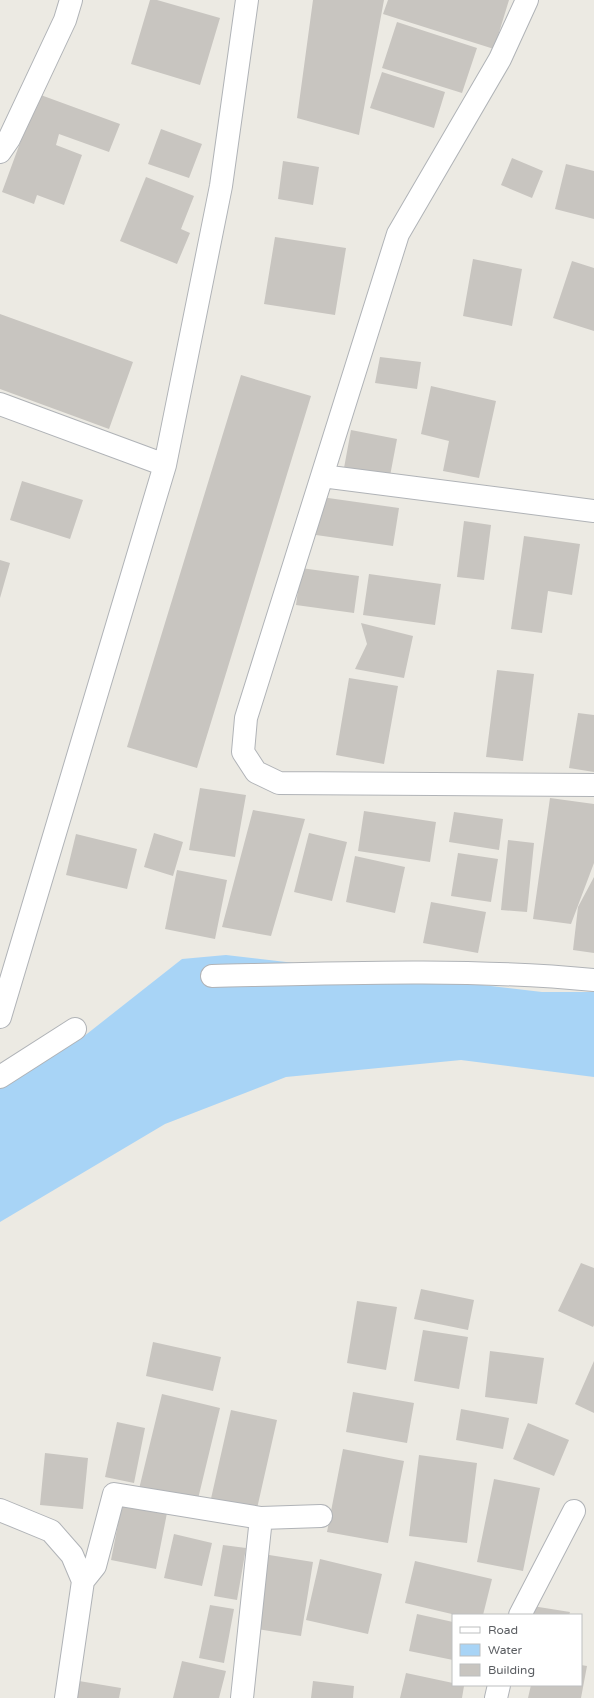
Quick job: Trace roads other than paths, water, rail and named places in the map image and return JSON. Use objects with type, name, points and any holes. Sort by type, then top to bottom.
[{"type":"street","points":[[3,142],[65,20],[71,0]]},
{"type":"street","points":[[0,1018],[165,465],[221,186],[247,0]]},
{"type":"street","points":[[527,0],[500,58],[398,234],[246,718],[243,752],[256,772],[279,783],[594,785]]},
{"type":"street","points":[[0,404],[165,465]]},
{"type":"street","points":[[322,476],[594,511]]},
{"type":"street","points":[[212,976],[411,972],[549,976],[594,980]]},
{"type":"street","points":[[0,1077],[75,1029]]},
{"type":"street","points":[[66,1698],[83,1581],[95,1566],[114,1494],[262,1518],[321,1516]]},
{"type":"street","points":[[0,1510],[51,1531],[72,1555],[83,1581]]},
{"type":"street","points":[[521,1614],[574,1511]]},
{"type":"street","points":[[242,1698],[262,1518]]},
{"type":"street","points":[[496,1698],[499,1686]]},
{"type":"water","points":[[226,955],[542,992],[594,992],[594,1077],[461,1060],[286,1077],[165,1124],[0,1222],[0,1084],[83,1037],[182,959]]}]
